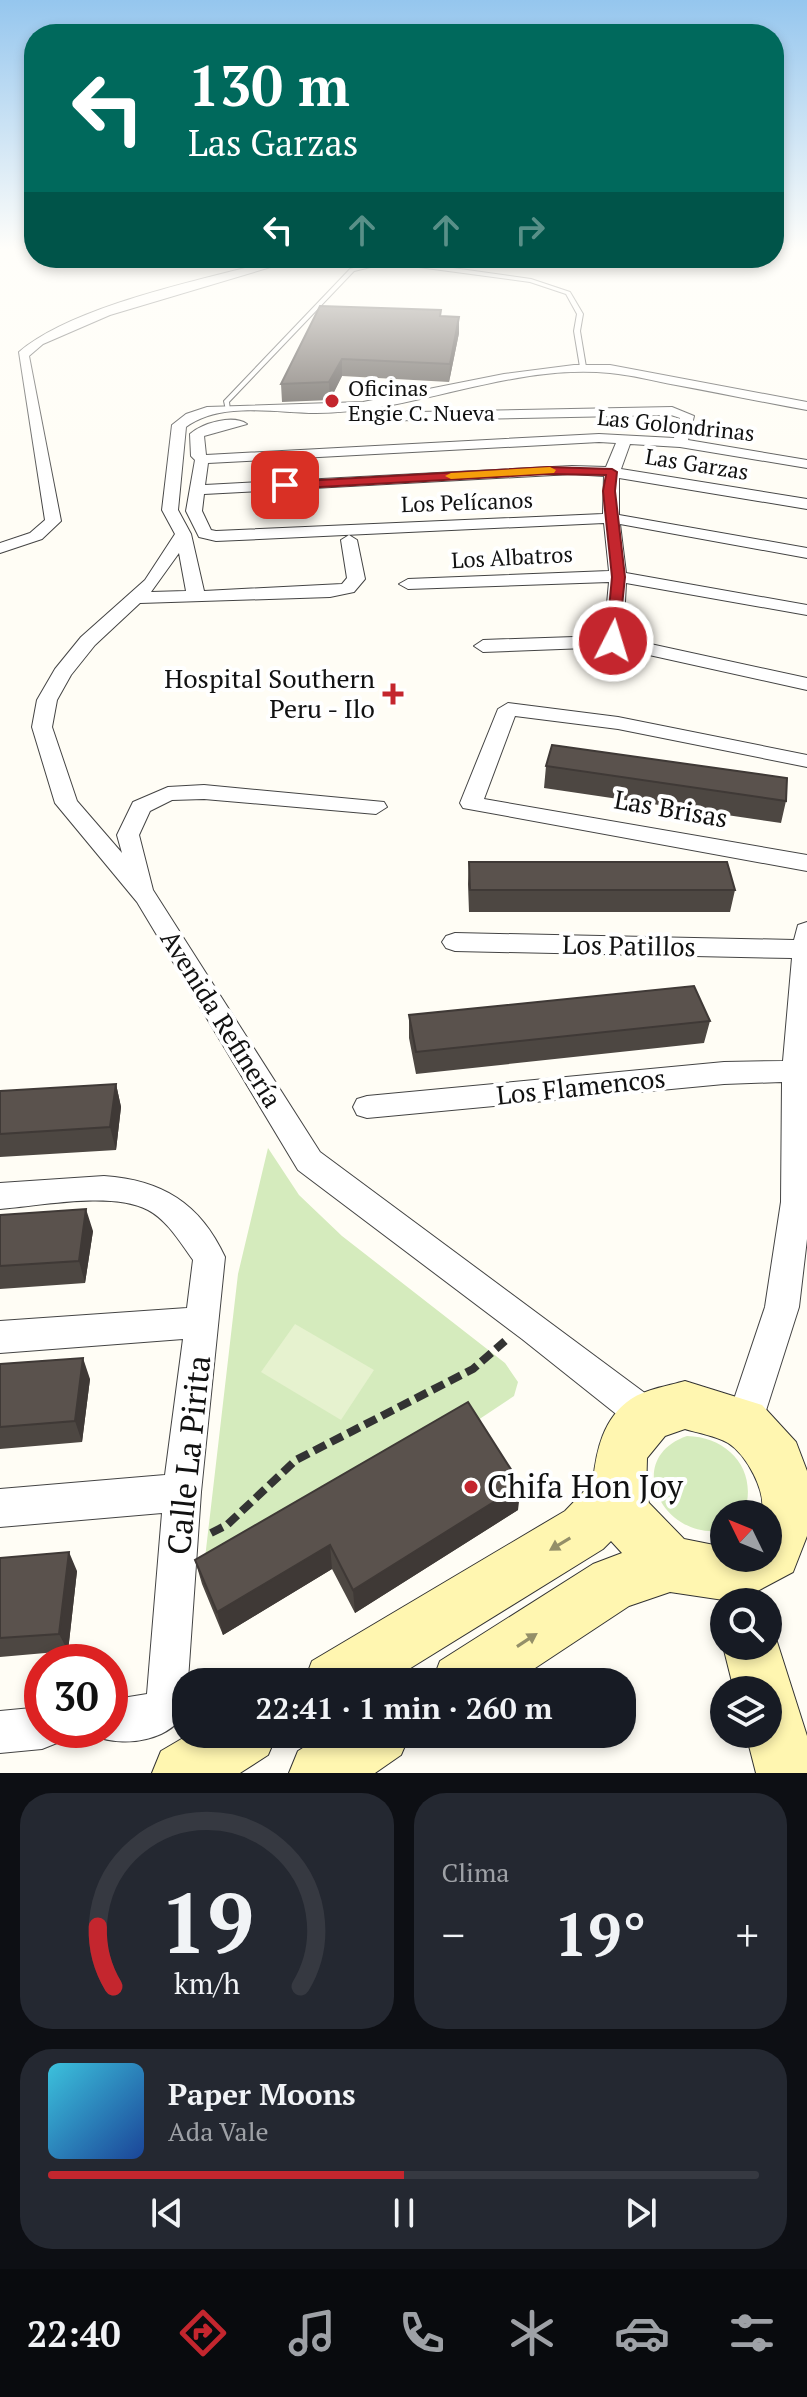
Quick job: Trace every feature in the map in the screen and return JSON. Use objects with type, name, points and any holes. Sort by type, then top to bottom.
[{"type":"main road","points":[[483,1668],[613,1584],[670,1564],[751,1573],[774,1553],[798,1506],[778,1460],[744,1423],[685,1405],[648,1417],[622,1449],[619,1494],[629,1521],[670,1564]]},
{"type":"main road","points":[[356,1668],[584,1530],[619,1494]]},
{"type":"main road","points":[[183,1773],[224,1748]]},
{"type":"main road","points":[[320,1773],[358,1748]]},
{"type":"main road","points":[[780,1748],[787,1773]]},
{"type":"street","points":[[0,548],[36,536],[53,521],[23,355],[29,345],[54,333]]},
{"type":"street","points":[[196,595],[183,534],[170,510],[179,425],[184,419],[203,412],[342,408],[583,367],[610,369],[807,406]]},
{"type":"street","name":"Los Pelícanos","points":[[680,443],[687,416],[683,412],[459,413],[212,427],[197,434],[198,456],[204,459],[200,463],[194,511],[205,534],[216,536],[612,518],[807,553]]},
{"type":"street","points":[[613,641],[618,577],[609,491],[612,472],[625,438]]},
{"type":"street","name":"Las Golondrinas","points":[[204,459],[500,441],[625,438],[680,443],[807,464]]},
{"type":"street","name":"Las Garzas","points":[[197,490],[548,470],[612,472],[807,504]]},
{"type":"street","name":"Avenida Refinería","points":[[183,534],[151,583],[88,641],[62,673],[47,700],[42,727],[66,803],[146,897],[309,1161],[648,1417]]},
{"type":"street","points":[[132,598],[330,592],[348,588],[356,579],[349,540]]},
{"type":"street","name":"Los Albatros","points":[[408,584],[592,575],[807,610]]},
{"type":"street","points":[[483,646],[613,641],[807,684]]},
{"type":"street","name":"Las Brisas","points":[[807,761],[618,723],[508,709],[471,803],[807,863]]},
{"type":"street","points":[[146,897],[128,835],[141,807],[168,794],[204,792],[376,807]]},
{"type":"street","points":[[744,1423],[782,1307],[796,1202],[796,1071],[805,940]]},
{"type":"street","name":"Los Patillos","points":[[455,942],[805,940]]},
{"type":"street","name":"Los Flamencos","points":[[367,1107],[724,1073],[796,1071]]},
{"type":"street","name":"Calle La Pirita","points":[[0,1196],[124,1189],[158,1200],[172,1210],[209,1257],[182,1492],[167,1704],[154,1716],[128,1719]]},
{"type":"street","points":[[0,1337],[203,1322]]},
{"type":"street","points":[[0,1508],[182,1492]]},
{"type":"street","points":[[0,1732],[24,1730]]},
{"type":"lane","points":[[228,409],[226,402],[292,333]]},
{"type":"lane","points":[[577,333],[583,367]]},
{"type":"path","points":[[178,1549],[227,1525],[296,1460],[473,1369],[526,1322]]},
{"type":"green space","points":[[268,1148],[299,1195],[342,1236],[505,1363],[518,1382],[514,1396],[466,1428],[202,1584],[238,1274]]},
{"type":"green space","points":[[295,1324],[374,1370],[341,1420],[261,1372]]},
{"type":"green space","points":[[687,1436],[702,1438],[727,1450],[744,1470],[747,1500],[710,1500],[710,1530],[684,1524],[669,1512],[658,1496],[654,1479],[656,1462],[667,1447]]},
{"type":"building","points":[[307,333],[456,333],[450,364],[342,359],[329,382],[281,384]]},
{"type":"building","points":[[552,745],[787,778],[786,801],[546,766]]},
{"type":"building","points":[[469,862],[727,862],[735,890],[470,890]]},
{"type":"building","points":[[694,986],[710,1021],[416,1052],[409,1015]]},
{"type":"building","points":[[116,1084],[110,1127],[0,1134],[0,1091]]},
{"type":"building","points":[[86,1209],[79,1261],[0,1266],[0,1215]]},
{"type":"building","points":[[83,1358],[75,1421],[0,1427],[0,1364]]},
{"type":"building","points":[[468,1402],[521,1485],[353,1590],[330,1545],[217,1612],[195,1560]]},
{"type":"building","points":[[69,1552],[59,1634],[0,1638],[0,1558]]},
{"type":"slow traffic","points":[[451,476],[550,470]]},
{"type":"place","name":"Oficinas Engie C. Nueva","points":[[332,401]]},
{"type":"place","name":"Hospital Southern Peru - Ilo","points":[[393,694]]},
{"type":"place","name":"Chifa Hon Joy","points":[[471,1487]]},
{"type":"route","points":[[285,485],[548,470],[612,472],[609,491],[618,577],[613,641]]}]
